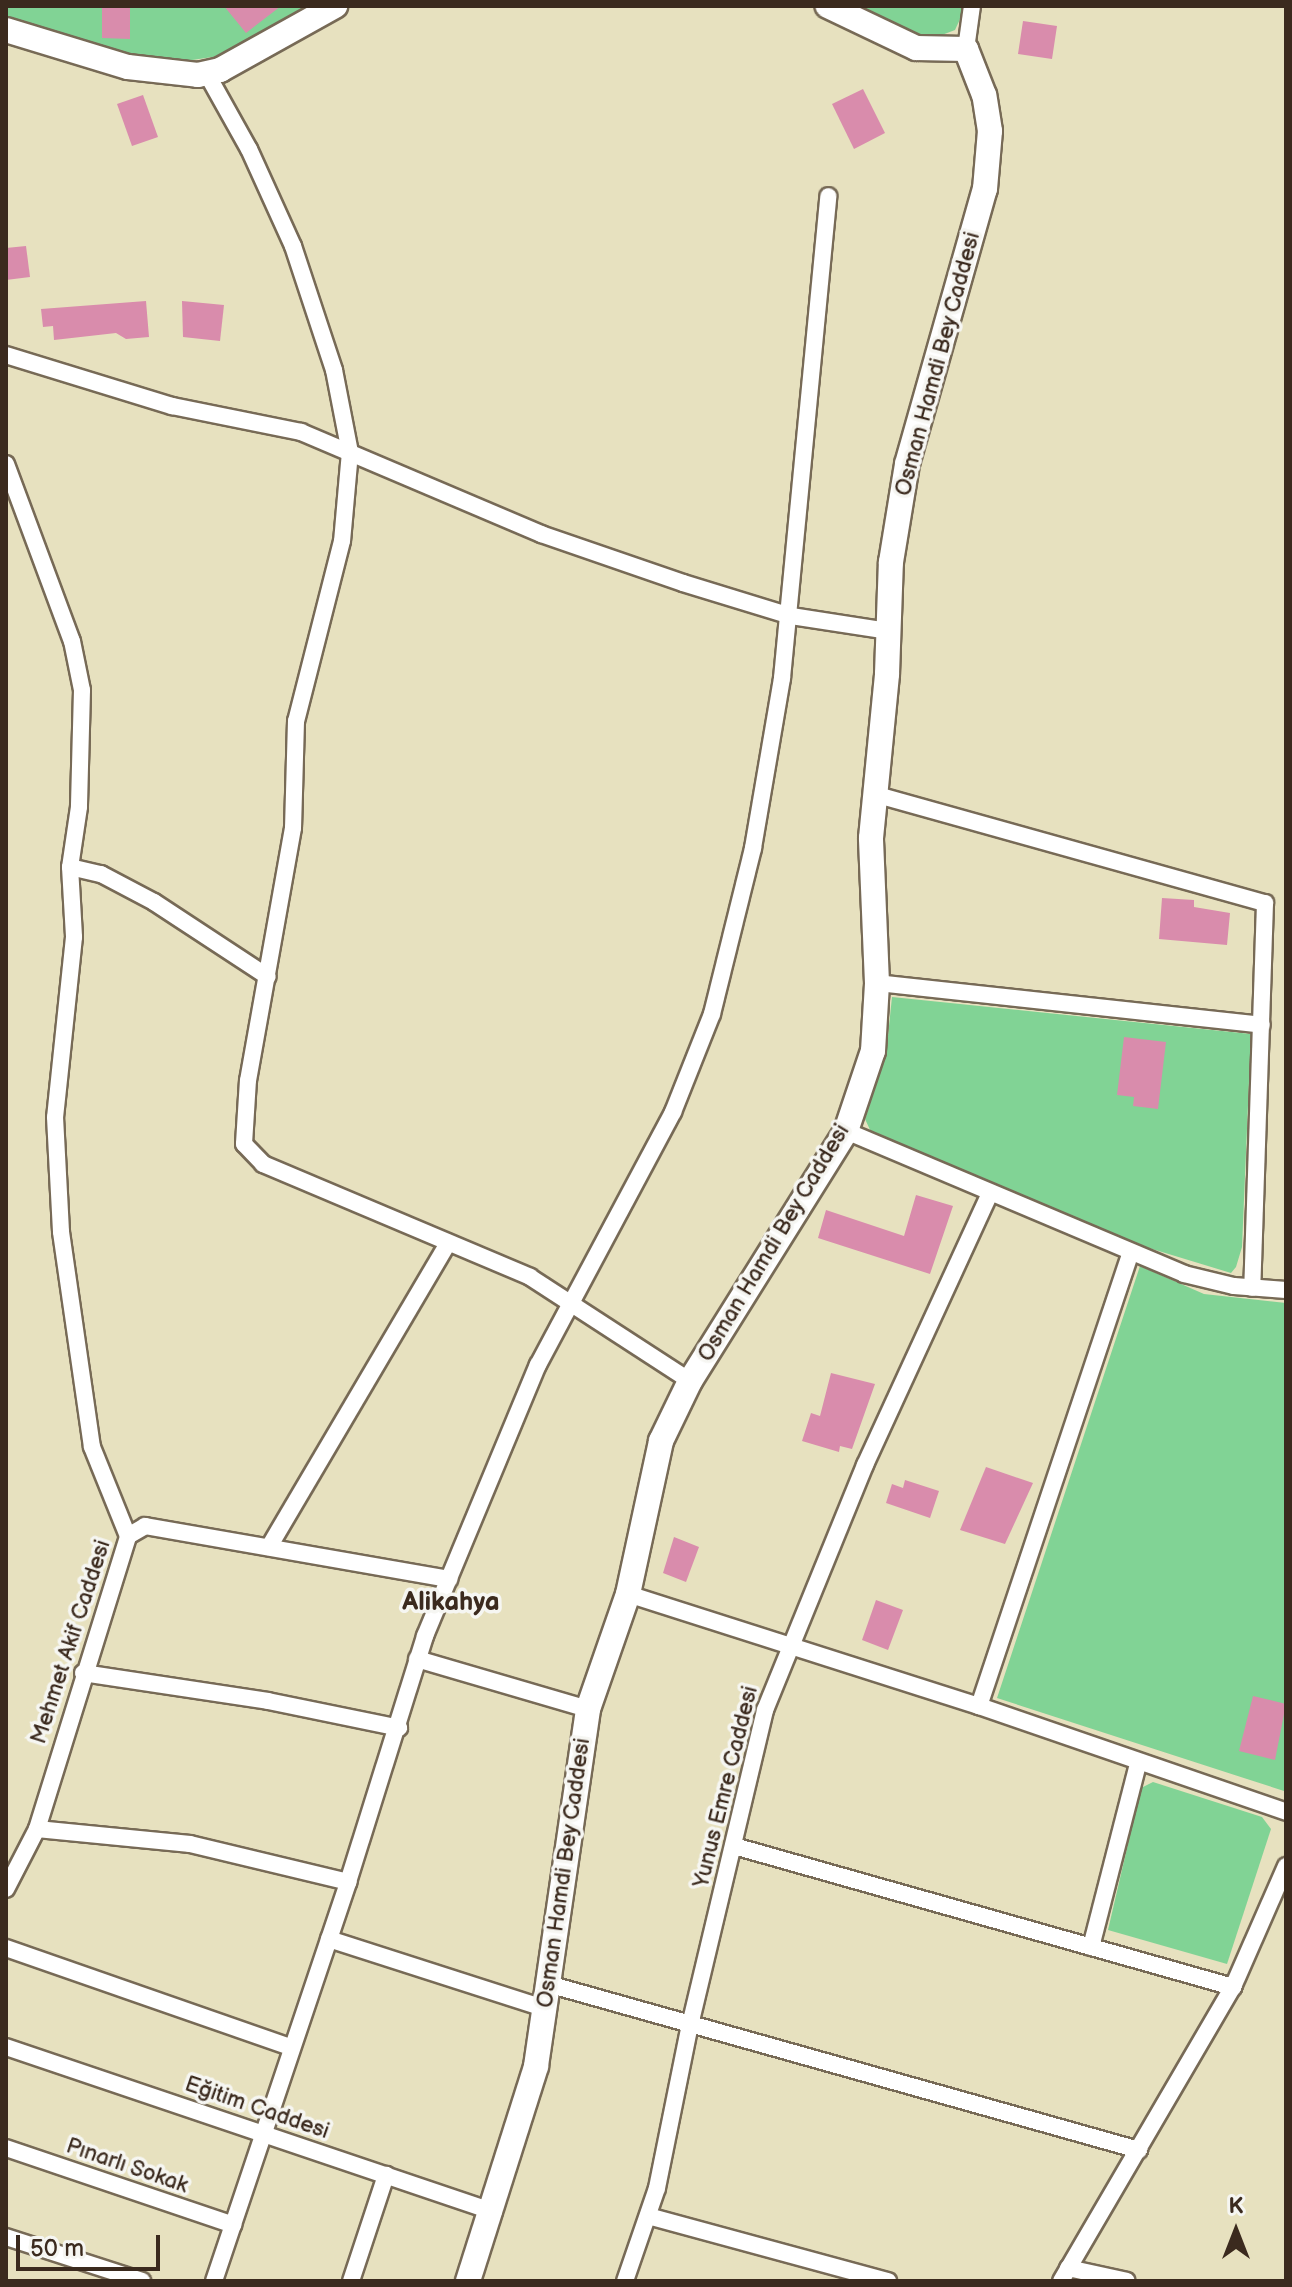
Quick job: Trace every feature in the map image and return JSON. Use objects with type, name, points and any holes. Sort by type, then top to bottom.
[{"type":"street","points":[[6,30],[128,67],[207,74],[335,6]]},
{"type":"street","points":[[828,6],[916,48],[966,49],[972,6]]},
{"type":"street","name":"Osman Hamdi Bey Caddesi","points":[[470,2280],[494,2212],[536,2066],[588,1709],[628,1594],[661,1441],[690,1381],[846,1131],[873,1051],[877,983],[874,794],[903,484],[988,171],[989,118],[966,49]]},
{"type":"street","points":[[207,74],[249,149],[293,246],[334,370],[350,452],[342,541],[296,721],[293,828],[243,1119],[249,1153],[571,1299],[690,1381]]},
{"type":"street","points":[[214,2281],[399,1728],[417,1659],[538,1365],[673,1112],[712,1014],[753,848],[791,616],[828,196]]},
{"type":"street","points":[[6,355],[172,406],[301,432],[541,534],[791,616],[888,631]]},
{"type":"street","points":[[6,464],[72,641],[82,690],[79,807],[70,867],[74,937],[55,1117],[61,1232],[92,1447],[128,1536]]},
{"type":"street","points":[[874,794],[1265,903],[1252,1288]]},
{"type":"street","points":[[70,867],[101,874],[142,896],[268,977]]},
{"type":"street","points":[[877,983],[1262,1025]]},
{"type":"street","points":[[846,1131],[1130,1254],[1208,1281],[1286,1290]]},
{"type":"street","name":"Yunus Emre Caddesi","points":[[625,2281],[648,2216],[765,1710],[865,1465],[990,1193]]},
{"type":"street","points":[[269,1547],[448,1243]]},
{"type":"street","points":[[979,1706],[1130,1254]]},
{"type":"street","name":"Mehmet Akif Caddesi","points":[[6,1889],[37,1829],[128,1536],[145,1526],[449,1579]]},
{"type":"street","points":[[628,1594],[788,1649],[979,1706],[1138,1764],[1286,1812]]},
{"type":"street","points":[[417,1659],[588,1709]]},
{"type":"street","points":[[83,1673],[253,1698],[399,1728]]},
{"type":"street","points":[[1091,1947],[1138,1764]]},
{"type":"street","points":[[37,1829],[190,1844],[348,1882]]},
{"type":"street","points":[[734,1846],[1233,1987]]},
{"type":"street","points":[[1127,2281],[1065,2274],[1233,1987],[1286,1866]]},
{"type":"street","points":[[329,1939],[544,2008]]},
{"type":"street","points":[[6,1948],[291,2047]]},
{"type":"street","points":[[548,1984],[1139,2150]]},
{"type":"street","name":"Eğitim Caddesi","points":[[6,2047],[494,2212]]},
{"type":"street","name":"Pınarlı Sokak","points":[[6,2148],[233,2225]]},
{"type":"street","points":[[351,2281],[386,2175]]},
{"type":"street","points":[[648,2216],[888,2281]]},
{"type":"street","points":[[6,2237],[142,2281]]},
{"type":"green space","points":[[6,6],[316,6],[226,55],[172,63],[135,58],[6,19]]},
{"type":"green space","points":[[853,6],[966,6],[955,30],[934,38],[918,36]]},
{"type":"green space","points":[[892,997],[1251,1034],[1242,1247],[1236,1267],[1231,1273],[1116,1238],[871,1132],[865,1119],[886,1055]]},
{"type":"green space","points":[[1140,1266],[1204,1294],[1286,1303],[1284,1791],[997,1698]]},
{"type":"green space","points":[[1153,1782],[1262,1817],[1271,1829],[1227,1964],[1108,1930],[1141,1788]]},
{"type":"building","points":[[102,6],[130,6],[130,39],[102,38]]},
{"type":"building","points":[[224,6],[281,6],[246,33]]},
{"type":"building","points":[[1023,21],[1057,26],[1052,59],[1018,54]]},
{"type":"building","points":[[863,89],[885,133],[854,149],[832,104]]},
{"type":"building","points":[[143,95],[158,137],[132,146],[117,104]]},
{"type":"building","points":[[26,246],[30,277],[6,280],[6,248]]},
{"type":"building","points":[[146,301],[149,337],[126,339],[116,333],[54,340],[53,326],[43,327],[41,309]]},
{"type":"building","points":[[182,301],[224,305],[220,341],[183,337]]},
{"type":"building","points":[[1162,898],[1194,900],[1194,907],[1230,913],[1227,945],[1159,939]]},
{"type":"building","points":[[1124,1037],[1166,1042],[1158,1109],[1133,1106],[1134,1097],[1117,1095]]},
{"type":"building","points":[[916,1195],[953,1206],[930,1274],[818,1238],[826,1210],[904,1236]]},
{"type":"building","points":[[831,1373],[875,1384],[852,1449],[840,1446],[839,1452],[802,1441],[811,1413],[820,1416]]},
{"type":"building","points":[[986,1467],[1033,1483],[1005,1544],[960,1530]]},
{"type":"building","points":[[905,1480],[939,1491],[930,1518],[886,1503],[892,1484],[903,1488]]},
{"type":"building","points":[[674,1537],[699,1547],[686,1582],[663,1573]]},
{"type":"building","points":[[876,1600],[903,1610],[888,1650],[862,1640]]},
{"type":"building","points":[[1253,1696],[1286,1704],[1275,1760],[1239,1751]]},
{"type":"district","name":"Alikahya","points":[[451,1603]]}]
